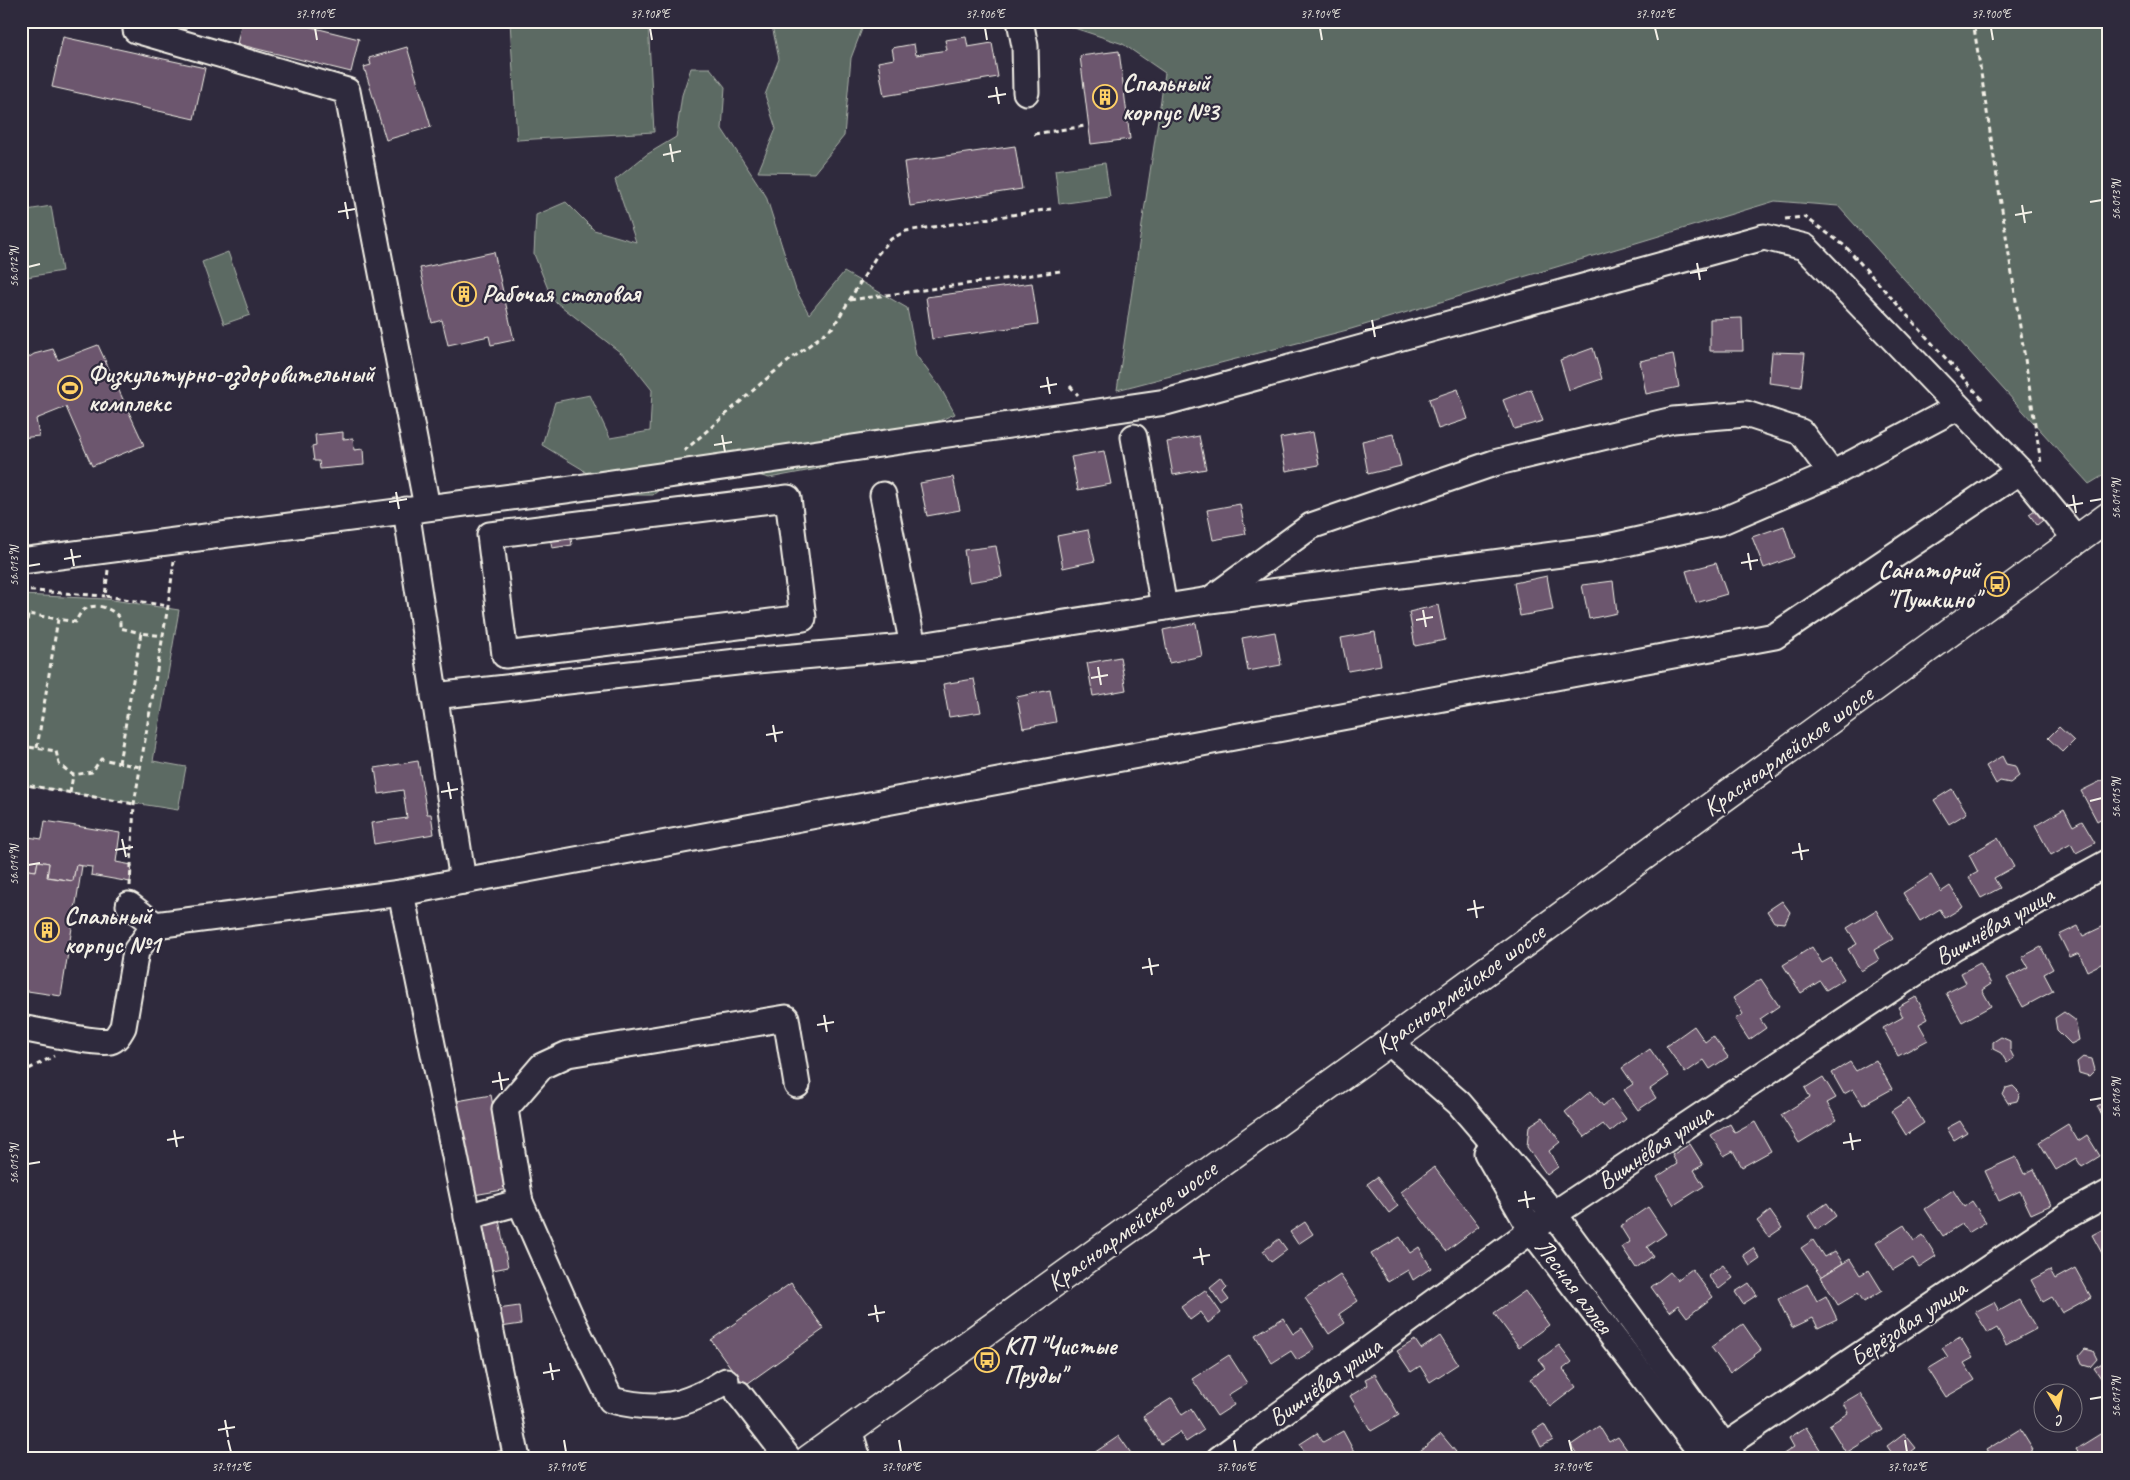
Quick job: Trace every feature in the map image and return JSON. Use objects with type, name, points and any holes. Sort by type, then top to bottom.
[{"type":"main road","name":"Красноармейское шоссе","points":[[809,1459],[1389,1042],[2109,516]]},
{"type":"street","points":[[138,21],[136,30],[347,91],[416,509],[434,696],[462,881]]},
{"type":"street","points":[[1020,21],[1025,46],[1026,92]]},
{"type":"street","points":[[1025,46],[1036,21]]},
{"type":"street","points":[[21,561],[578,488],[1166,402],[1764,237],[1806,247],[1958,407],[2034,466],[2077,540]]},
{"type":"street","points":[[434,696],[756,660],[914,646],[1210,600],[1599,549],[1720,522],[1832,474],[1958,407]]},
{"type":"street","points":[[1210,600],[1310,526],[1494,463],[1673,420],[1746,414],[1801,432],[1832,474]]},
{"type":"street","points":[[1134,438],[1164,607]]},
{"type":"street","points":[[128,905],[155,925],[401,893],[1775,636],[2034,466]]},
{"type":"street","points":[[578,488],[584,523]]},
{"type":"street","points":[[884,494],[914,646]]},
{"type":"street","points":[[788,498],[802,618],[505,655],[490,535],[584,523],[788,498]]},
{"type":"street","points":[[748,625],[756,660]]},
{"type":"street","points":[[528,652],[537,684]]},
{"type":"street","name":"Вишнёвая улица","points":[[1219,1459],[1554,1214],[1954,947],[2109,862]]},
{"type":"street","points":[[401,893],[516,1459]]},
{"type":"street","points":[[21,1028],[110,1041],[118,1035],[123,1027],[136,951],[155,925]]},
{"type":"street","points":[[789,1459],[732,1387],[672,1405],[635,1406],[611,1400],[573,1322],[520,1202],[505,1109],[542,1066],[568,1054],[786,1018],[797,1085]]},
{"type":"street","points":[[1389,1042],[1459,1103],[1554,1214],[1719,1456]]},
{"type":"street","name":"Лесная аллея","points":[[1459,1103],[1532,1231],[1719,1456]]},
{"type":"street","name":"Берёзовая улица","points":[[1719,1456],[2066,1217],[2109,1193]]},
{"type":"street","points":[[467,1217],[520,1202]]},
{"type":"street","points":[[849,1430],[858,1459]]},
{"type":"path","points":[[1973,21],[2034,466]]},
{"type":"path","points":[[1034,134],[1085,126]]},
{"type":"path","points":[[678,457],[774,373],[833,327],[877,255],[891,240],[906,232],[1050,209]]},
{"type":"path","points":[[1781,220],[1805,218],[1845,246],[1988,405]]},
{"type":"path","points":[[849,300],[1060,271]]},
{"type":"path","points":[[1070,386],[1080,398]]},
{"type":"path","points":[[128,905],[134,804],[168,606],[177,540]]},
{"type":"path","points":[[105,596],[110,549]]},
{"type":"path","points":[[21,590],[105,596],[168,606]]},
{"type":"path","points":[[21,665],[28,614],[76,622],[84,609],[93,606],[105,607],[115,612],[120,618],[120,628],[163,636]]},
{"type":"path","points":[[36,748],[58,619]]},
{"type":"path","points":[[119,763],[141,633]]},
{"type":"path","points":[[21,746],[56,751],[59,764],[73,776]]},
{"type":"path","points":[[73,776],[92,772],[101,759],[140,767]]},
{"type":"path","points":[[70,793],[73,776]]},
{"type":"path","points":[[21,784],[134,804]]},
{"type":"green space","points":[[510,21],[648,21],[654,132],[517,140]]},
{"type":"green space","points":[[771,21],[865,21],[851,58],[844,136],[814,173],[758,172],[776,129],[765,95],[779,59]]},
{"type":"green space","points":[[1053,21],[2109,21],[2109,472],[2089,484],[1838,206],[1775,201],[1351,329],[1117,390],[1165,73],[1123,44]]},
{"type":"green space","points":[[691,68],[710,68],[725,87],[722,129],[766,196],[796,290],[809,314],[844,272],[907,308],[916,355],[940,387],[955,414],[828,467],[769,478],[696,459],[653,495],[610,495],[582,469],[542,445],[555,402],[590,395],[610,438],[650,431],[652,390],[625,356],[552,299],[534,254],[536,215],[566,202],[594,230],[636,242],[615,180],[646,155],[676,137],[682,95]]},
{"type":"green space","points":[[1105,163],[1110,197],[1059,204],[1055,170]]},
{"type":"green space","points":[[51,206],[62,271],[27,277],[21,242],[21,211]]},
{"type":"green space","points":[[228,252],[250,315],[224,324],[202,262]]},
{"type":"green space","points":[[21,595],[106,599],[179,610],[153,761],[186,767],[178,810],[21,785]]},
{"type":"building","points":[[21,21],[28,21],[22,43],[21,43]]},
{"type":"building","points":[[242,21],[287,21],[359,39],[351,72],[237,44]]},
{"type":"building","points":[[63,37],[205,68],[194,119],[52,87]]},
{"type":"building","points":[[966,37],[968,47],[992,43],[998,77],[884,96],[878,62],[894,59],[892,48],[914,44],[916,55],[947,50],[945,40]]},
{"type":"building","points":[[407,47],[431,127],[386,140],[364,67],[371,65],[369,58]]},
{"type":"building","name":"Спальный корпус №3","points":[[1119,51],[1130,139],[1091,144],[1080,56]]},
{"type":"building","points":[[1015,146],[1022,189],[910,206],[904,162]]},
{"type":"building","name":"Рабочая столовая","points":[[494,252],[514,340],[491,345],[489,336],[448,345],[442,320],[432,323],[420,268]]},
{"type":"building","points":[[1032,283],[1038,324],[932,339],[926,297]]},
{"type":"building","points":[[1742,318],[1743,351],[1710,351],[1710,319]]},
{"type":"building","name":"Физкультурно-оздоровительный комплекс","points":[[98,345],[144,445],[92,466],[66,407],[36,419],[39,436],[21,438],[21,370],[24,370],[22,362],[34,354],[53,349],[58,360]]},
{"type":"building","points":[[1593,348],[1602,379],[1569,390],[1560,360]]},
{"type":"building","points":[[1772,352],[1805,353],[1801,387],[1769,383]]},
{"type":"building","points":[[1673,354],[1679,387],[1646,394],[1640,361]]},
{"type":"building","points":[[1458,389],[1468,419],[1438,429],[1429,399]]},
{"type":"building","points":[[1531,389],[1543,421],[1514,429],[1503,400]]},
{"type":"building","points":[[343,432],[343,439],[353,438],[354,450],[363,449],[364,465],[320,469],[319,461],[314,461],[312,446],[316,445],[315,435]]},
{"type":"building","points":[[1313,432],[1319,465],[1286,471],[1280,438]]},
{"type":"building","points":[[1393,434],[1401,466],[1368,474],[1362,441]]},
{"type":"building","points":[[1199,436],[1206,469],[1173,475],[1167,442]]},
{"type":"building","points":[[1104,451],[1111,484],[1078,490],[1071,457]]},
{"type":"building","points":[[953,477],[960,510],[927,516],[920,483]]},
{"type":"building","points":[[1240,504],[1246,534],[1213,540],[1207,510]]},
{"type":"building","points":[[2041,506],[2048,516],[2037,525],[2029,514]]},
{"type":"building","points":[[1784,526],[1794,557],[1764,568],[1752,537]]},
{"type":"building","points":[[569,527],[572,545],[552,548],[549,530]]},
{"type":"building","points":[[1088,530],[1095,561],[1063,568],[1057,536]]},
{"type":"building","points":[[996,546],[1002,577],[969,582],[964,550]]},
{"type":"building","points":[[1716,563],[1727,594],[1696,603],[1686,571]]},
{"type":"building","points":[[1547,576],[1553,610],[1520,616],[1514,583]]},
{"type":"building","points":[[1613,581],[1617,613],[1589,619],[1582,585]]},
{"type":"building","points":[[1438,605],[1445,640],[1415,646],[1409,612]]},
{"type":"building","points":[[1196,623],[1202,656],[1169,663],[1163,630]]},
{"type":"building","points":[[1275,632],[1281,665],[1248,671],[1242,638]]},
{"type":"building","points":[[1375,632],[1381,665],[1348,671],[1341,638]]},
{"type":"building","points":[[1120,657],[1126,690],[1093,696],[1087,663]]},
{"type":"building","points":[[974,679],[981,712],[949,717],[943,684]]},
{"type":"building","points":[[1050,690],[1056,722],[1023,728],[1017,697]]},
{"type":"building","points":[[2059,727],[2074,741],[2063,752],[2048,738]]},
{"type":"building","points":[[2002,756],[2006,764],[2015,766],[2019,776],[2010,783],[2000,781],[1996,784],[1986,766]]},
{"type":"building","points":[[418,761],[427,814],[431,814],[434,834],[374,844],[371,823],[407,818],[403,790],[379,794],[375,768]]},
{"type":"building","points":[[2109,777],[2109,814],[2097,821],[2081,791]]},
{"type":"building","points":[[1952,789],[1967,813],[1949,824],[1934,800]]},
{"type":"building","points":[[2064,809],[2073,826],[2082,821],[2095,843],[2076,853],[2071,844],[2051,855],[2035,826]]},
{"type":"building","name":"Спальный корпус №1","points":[[45,821],[120,833],[116,862],[132,865],[130,882],[91,875],[92,867],[76,865],[73,881],[47,877],[49,863],[38,861],[36,871],[21,869],[21,836],[42,839]]},
{"type":"building","points":[[1998,838],[2014,867],[1994,878],[2000,888],[1981,898],[1969,877],[1978,872],[1969,855]]},
{"type":"building","name":"Спальный корпус №1","points":[[38,861],[49,863],[47,877],[73,881],[76,865],[82,866],[61,996],[21,990],[21,869],[36,871]]},
{"type":"building","points":[[1931,875],[1941,892],[1950,886],[1963,907],[1945,918],[1940,909],[1920,921],[1903,893]]},
{"type":"building","points":[[1782,901],[1790,912],[1785,923],[1774,922],[1767,911]]},
{"type":"building","points":[[1876,910],[1893,939],[1874,950],[1879,960],[1861,971],[1848,949],[1857,944],[1847,928]]},
{"type":"building","points":[[2078,926],[2083,936],[2104,926],[2109,937],[2109,960],[2087,971],[2079,953],[2070,957],[2059,935]]},
{"type":"building","points":[[1812,947],[1822,963],[1831,958],[1844,979],[1826,990],[1820,981],[1801,993],[1783,965]]},
{"type":"building","points":[[2041,947],[2053,969],[2044,974],[2053,991],[2023,1007],[2007,978],[2028,967],[2022,957]]},
{"type":"building","points":[[1980,963],[1991,984],[1982,990],[1991,1006],[1962,1022],[1946,993],[1966,983],[1961,973]]},
{"type":"building","points":[[1761,979],[1779,1006],[1760,1019],[1766,1028],[1749,1040],[1735,1019],[1743,1014],[1733,998]]},
{"type":"building","points":[[1916,997],[1928,1019],[1919,1024],[1928,1040],[1898,1056],[1883,1028],[1903,1017],[1898,1007]]},
{"type":"building","points":[[2064,1012],[2075,1020],[2079,1040],[2071,1044],[2057,1030],[2055,1018]]},
{"type":"building","points":[[1694,1026],[1705,1042],[1713,1036],[1728,1057],[1710,1069],[1704,1060],[1685,1073],[1666,1046]]},
{"type":"building","points":[[2001,1037],[2010,1041],[2010,1050],[2014,1058],[2007,1063],[2001,1053],[1993,1049],[1993,1042]]},
{"type":"building","points":[[1650,1049],[1669,1076],[1650,1089],[1656,1098],[1638,1110],[1624,1090],[1633,1084],[1622,1068]]},
{"type":"building","points":[[2083,1057],[2092,1059],[2095,1070],[2089,1076],[2079,1073],[2077,1062]]},
{"type":"building","points":[[1876,1060],[1892,1089],[1863,1105],[1853,1089],[1844,1094],[1832,1073],[1850,1062],[1856,1071]]},
{"type":"building","points":[[1823,1077],[1836,1098],[1827,1103],[1837,1120],[1799,1143],[1781,1115],[1810,1097],[1805,1088]]},
{"type":"building","points":[[2013,1086],[2020,1093],[2017,1101],[2008,1103],[2003,1095],[2006,1088]]},
{"type":"building","points":[[1591,1091],[1603,1106],[1611,1099],[1626,1119],[1610,1132],[1603,1124],[1585,1137],[1565,1112]]},
{"type":"building","points":[[491,1095],[508,1189],[474,1195],[457,1101]]},
{"type":"building","points":[[1909,1099],[1924,1123],[1906,1135],[1891,1111]]},
{"type":"building","points":[[2109,1100],[2109,1129],[2097,1106]]},
{"type":"building","points":[[1543,1117],[1560,1142],[1549,1151],[1558,1167],[1547,1175],[1527,1147],[1529,1126]]},
{"type":"building","points":[[1960,1121],[1967,1132],[1954,1140],[1947,1128]]},
{"type":"building","points":[[1755,1122],[1771,1151],[1742,1167],[1733,1151],[1724,1156],[1711,1135],[1730,1124],[1735,1133]]},
{"type":"building","points":[[2068,1124],[2078,1141],[2087,1135],[2100,1156],[2082,1167],[2076,1158],[2056,1170],[2039,1142]]},
{"type":"building","points":[[1690,1144],[1703,1165],[1694,1170],[1704,1186],[1674,1205],[1657,1177],[1677,1164],[1672,1155]]},
{"type":"building","points":[[2016,1157],[2024,1174],[2034,1169],[2051,1205],[2031,1214],[2020,1191],[1999,1201],[1985,1171]]},
{"type":"building","points":[[1434,1167],[1479,1226],[1446,1251],[1401,1192]]},
{"type":"building","points":[[1377,1177],[1398,1206],[1389,1213],[1367,1184]]},
{"type":"building","points":[[1953,1190],[1964,1207],[1972,1201],[1986,1222],[1968,1233],[1962,1224],[1943,1236],[1925,1209]]},
{"type":"building","points":[[1827,1203],[1836,1216],[1817,1230],[1808,1216]]},
{"type":"building","points":[[1648,1207],[1666,1234],[1647,1247],[1653,1256],[1636,1268],[1622,1247],[1630,1242],[1620,1226]]},
{"type":"building","points":[[1770,1211],[1782,1228],[1769,1237],[1757,1221]]},
{"type":"building","points":[[499,1220],[508,1267],[488,1271],[479,1224]]},
{"type":"building","points":[[1305,1222],[1313,1234],[1298,1244],[1290,1232]]},
{"type":"building","points":[[1904,1225],[1914,1241],[1923,1235],[1936,1256],[1919,1267],[1913,1258],[1893,1270],[1876,1243]]},
{"type":"building","points":[[2109,1226],[2109,1254],[2104,1257],[2092,1235]]},
{"type":"building","points":[[1400,1237],[1410,1253],[1419,1247],[1431,1268],[1413,1280],[1408,1270],[1388,1282],[1371,1254]]},
{"type":"building","points":[[1279,1239],[1287,1250],[1271,1262],[1263,1251]]},
{"type":"building","points":[[1813,1240],[1824,1257],[1835,1251],[1843,1263],[1821,1277],[1801,1248]]},
{"type":"building","points":[[1753,1248],[1760,1259],[1750,1266],[1743,1255]]},
{"type":"building","points":[[1850,1259],[1860,1275],[1869,1270],[1882,1291],[1864,1302],[1858,1293],[1838,1305],[1821,1277]]},
{"type":"building","points":[[1723,1265],[1733,1278],[1719,1289],[1708,1276]]},
{"type":"building","points":[[2075,1268],[2091,1297],[2062,1313],[2052,1297],[2043,1302],[2031,1280],[2050,1270],[2055,1279]]},
{"type":"building","points":[[1692,1269],[1713,1297],[1687,1317],[1678,1305],[1669,1312],[1651,1287],[1670,1272],[1677,1280]]},
{"type":"building","points":[[1340,1275],[1358,1301],[1339,1314],[1345,1323],[1329,1334],[1305,1298]]},
{"type":"building","points":[[1221,1279],[1227,1288],[1223,1292],[1229,1300],[1222,1305],[1210,1288]]},
{"type":"building","points":[[791,1283],[824,1329],[744,1386],[711,1340]]},
{"type":"building","points":[[1749,1283],[1757,1295],[1743,1304],[1735,1292]]},
{"type":"building","points":[[1808,1284],[1817,1301],[1826,1296],[1837,1319],[1818,1328],[1813,1318],[1792,1328],[1778,1299]]},
{"type":"building","points":[[1205,1290],[1221,1313],[1208,1323],[1201,1312],[1190,1320],[1181,1307]]},
{"type":"building","points":[[1525,1291],[1549,1325],[1519,1347],[1494,1313]]},
{"type":"building","points":[[2019,1300],[2036,1329],[2006,1345],[1997,1328],[1988,1333],[1975,1312],[1994,1302],[1999,1311]]},
{"type":"building","points":[[519,1306],[521,1324],[501,1327],[498,1309]]},
{"type":"building","points":[[1283,1318],[1293,1334],[1302,1328],[1315,1349],[1297,1360],[1291,1351],[1272,1363],[1255,1335]]},
{"type":"building","points":[[1743,1324],[1761,1350],[1730,1373],[1711,1347]]},
{"type":"building","points":[[1440,1336],[1458,1364],[1430,1382],[1420,1366],[1411,1372],[1397,1351],[1415,1340],[1421,1349]]},
{"type":"building","points":[[1960,1337],[1973,1358],[1964,1363],[1975,1380],[1946,1397],[1928,1369],[1948,1357],[1942,1348]]},
{"type":"building","points":[[1559,1345],[1572,1362],[1563,1369],[1576,1387],[1550,1407],[1530,1379],[1545,1368],[1539,1360]]},
{"type":"building","points":[[2085,1349],[2093,1351],[2097,1359],[2090,1367],[2083,1365],[2079,1356]]},
{"type":"building","points":[[1229,1355],[1247,1383],[1228,1395],[1234,1405],[1217,1416],[1192,1379]]},
{"type":"building","points":[[2109,1359],[2109,1377],[2103,1381],[2094,1368]]},
{"type":"building","points":[[1375,1374],[1399,1415],[1371,1431],[1350,1396],[1368,1385],[1365,1379]]},
{"type":"building","points":[[1860,1393],[1883,1430],[1846,1453],[1829,1425],[1848,1413],[1843,1403]]},
{"type":"building","points":[[1172,1398],[1182,1415],[1191,1409],[1204,1430],[1186,1442],[1180,1432],[1161,1444],[1143,1416]]},
{"type":"building","points":[[1544,1424],[1553,1440],[1541,1447],[1533,1431]]},
{"type":"building","points":[[1599,1426],[1609,1442],[1618,1437],[1632,1457],[1629,1459],[1580,1459],[1571,1445]]},
{"type":"building","points":[[1806,1427],[1826,1459],[1776,1459],[1794,1447],[1789,1438]]},
{"type":"building","points":[[2020,1429],[2033,1450],[2021,1457],[2022,1459],[1991,1459],[1986,1450]]},
{"type":"building","points":[[1343,1431],[1358,1459],[1309,1459],[1300,1444],[1317,1433],[1323,1442]]},
{"type":"building","points":[[2105,1431],[2109,1438],[2109,1459],[2082,1459],[2076,1449]]},
{"type":"building","points":[[1904,1433],[1916,1448],[1902,1459],[1896,1459],[1887,1446]]},
{"type":"building","points":[[1441,1434],[1456,1452],[1448,1459],[1410,1459]]},
{"type":"building","points":[[1119,1436],[1135,1459],[1085,1459]]},
{"type":"building","points":[[504,1450],[506,1459],[461,1459]]},
{"type":"place","name":"Спальный корпус №3","points":[[1105,97]]},
{"type":"place","name":"Рабочая столовая","points":[[464,294]]},
{"type":"place","name":"Физкультурно-оздоровительный комплекс","points":[[70,388]]},
{"type":"place","name":"Санаторий \"Пушкино\"","points":[[1997,584]]},
{"type":"place","name":"Спальный корпус №1","points":[[47,930]]},
{"type":"place","name":"КП \"Чистые Пруды\"","points":[[987,1360]]}]
